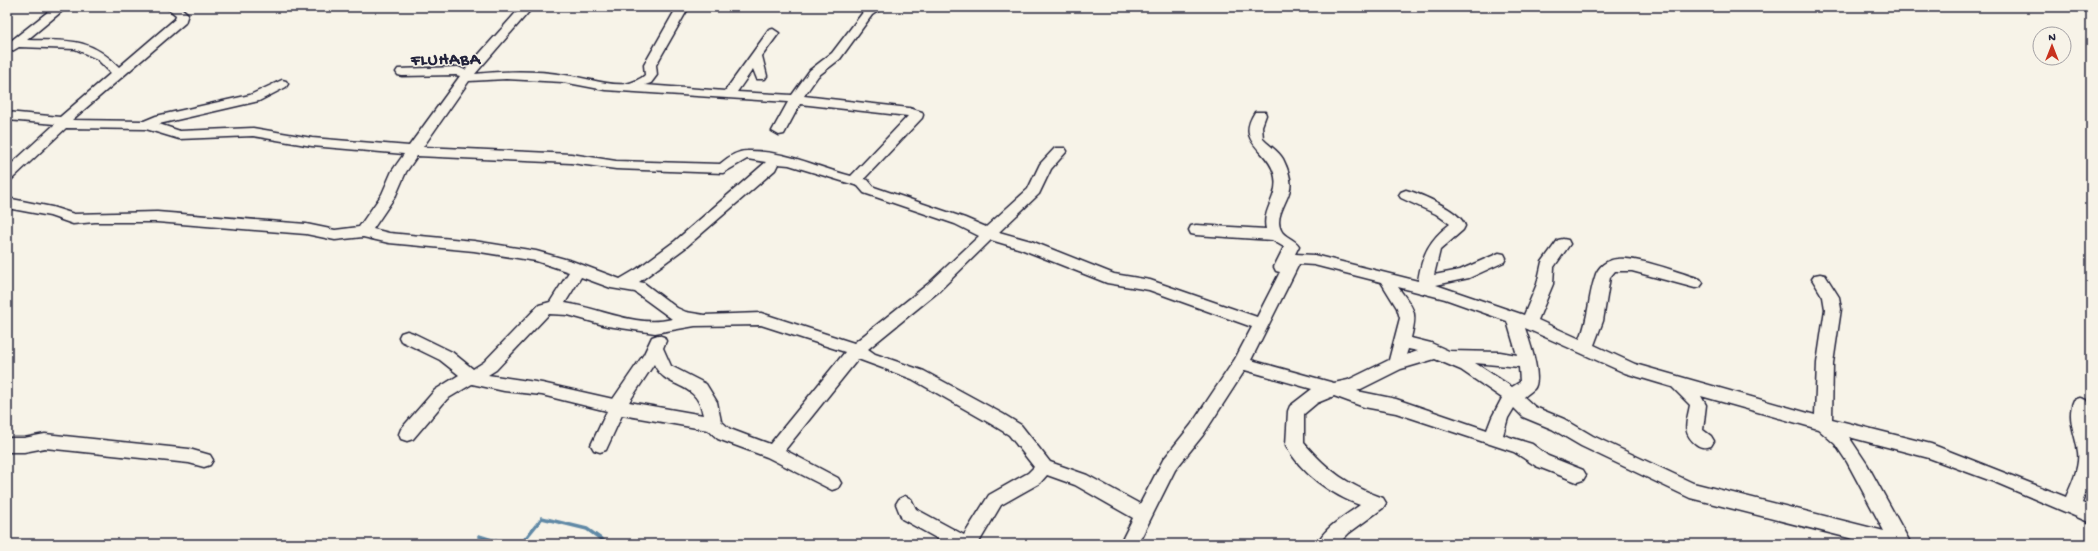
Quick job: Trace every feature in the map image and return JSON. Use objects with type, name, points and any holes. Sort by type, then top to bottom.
[{"type":"street","points":[[12,47],[61,7]]},
{"type":"street","points":[[363,232],[390,195],[399,172],[466,76],[527,7]]},
{"type":"street","points":[[628,87],[647,80],[651,75],[650,65],[653,58],[683,7]]},
{"type":"street","points":[[779,131],[796,99],[818,68],[836,56],[868,13],[878,7]]},
{"type":"street","points":[[7,176],[63,122],[181,20],[182,9]]},
{"type":"street","points":[[728,94],[773,33]]},
{"type":"street","points":[[12,47],[77,45],[101,56],[118,73]]},
{"type":"street","points":[[756,56],[761,76]]},
{"type":"street","points":[[402,72],[453,71],[466,76],[506,75],[563,78],[589,84],[796,99],[917,114],[854,181]]},
{"type":"street","points":[[146,125],[156,120],[254,98],[282,84]]},
{"type":"street","points":[[1260,115],[1254,126],[1254,134],[1279,164],[1284,189],[1278,201],[1272,221],[1276,235]]},
{"type":"street","points":[[7,116],[63,122],[146,125],[160,128],[179,136],[254,132],[312,142],[441,153],[474,153],[502,156],[567,158],[602,164],[723,169],[735,159],[746,155],[791,161],[863,184],[869,190],[960,221],[988,234],[1026,245],[1112,279],[1150,285],[1258,323]]},
{"type":"street","points":[[773,452],[856,350],[933,288],[941,278],[1034,191],[1045,167],[1060,151]]},
{"type":"street","points":[[624,284],[639,277],[661,260],[770,168],[774,159]]},
{"type":"street","points":[[1406,195],[1441,212],[1457,222],[1458,226],[1434,246],[1429,255],[1424,284]]},
{"type":"street","points":[[7,202],[52,212],[73,219],[95,217],[157,217],[306,229],[335,235],[363,232],[389,238],[474,246],[536,256],[611,283],[639,287],[646,296],[661,304],[674,314],[693,321]]},
{"type":"street","points":[[1130,544],[1143,514],[1169,465],[1197,430],[1241,363],[1292,246],[1276,235],[1196,230]]},
{"type":"street","points":[[1493,439],[1500,417],[1512,396],[1528,385],[1527,360],[1522,321],[1545,284],[1547,266],[1563,244]]},
{"type":"street","points":[[1258,323],[1293,261],[1298,258],[1314,260],[1388,280],[1424,284],[1522,321],[1631,369],[1823,424],[1931,451],[2091,515]]},
{"type":"street","points":[[1424,284],[1476,272],[1499,258]]},
{"type":"street","points":[[1585,348],[1595,321],[1604,270],[1610,266],[1625,264],[1695,283]]},
{"type":"street","points":[[556,309],[558,299],[578,270]]},
{"type":"street","points":[[1820,279],[1831,297],[1834,310],[1829,345],[1824,363],[1823,424],[1844,444],[1858,464],[1902,544]]},
{"type":"street","points":[[1388,280],[1389,285],[1400,298],[1407,310],[1408,318],[1396,364]]},
{"type":"street","points":[[407,434],[435,401],[447,390],[482,372],[490,366],[544,309],[577,312],[606,320],[663,327],[693,321],[747,317],[761,319],[856,350],[869,358],[918,374],[1015,430],[1044,467],[1080,480],[1143,514]]},
{"type":"street","points":[[600,445],[609,430],[617,408],[655,348],[663,327]]},
{"type":"street","points":[[407,337],[446,356],[472,376],[504,385],[542,389],[617,408],[713,424],[724,434],[773,452],[832,482]]},
{"type":"street","points":[[1402,342],[1425,347],[1467,366],[1512,396],[1529,412],[1558,424],[1587,441],[1690,490],[1821,524],[1882,538],[1899,544]]},
{"type":"street","points":[[655,348],[665,370],[700,389],[709,402],[713,424]]},
{"type":"street","points":[[1326,544],[1343,527],[1377,503],[1353,495],[1330,482],[1295,445],[1294,424],[1296,411],[1311,398],[1322,392],[1351,386],[1396,364],[1443,354],[1527,360]]},
{"type":"street","points":[[1241,363],[1334,389],[1364,400],[1396,406],[1526,449],[1542,460],[1577,475]]},
{"type":"street","points":[[1677,381],[1694,398],[1698,405],[1694,433],[1706,441]]},
{"type":"street","points":[[2073,507],[2074,499],[2081,486],[2087,453],[2080,427],[2080,405]]},
{"type":"street","points":[[7,445],[24,445],[45,442],[189,456],[204,460]]},
{"type":"street","points":[[968,544],[995,500],[1034,478],[1044,467]]},
{"type":"street","points":[[905,504],[908,514],[964,544]]},
{"type":"waterway","points":[[521,544],[542,518],[587,529],[608,544]]},
{"type":"waterway","points":[[479,536],[505,544]]},
{"type":"district","name":"FLUHABA","points":[[446,58]]}]
